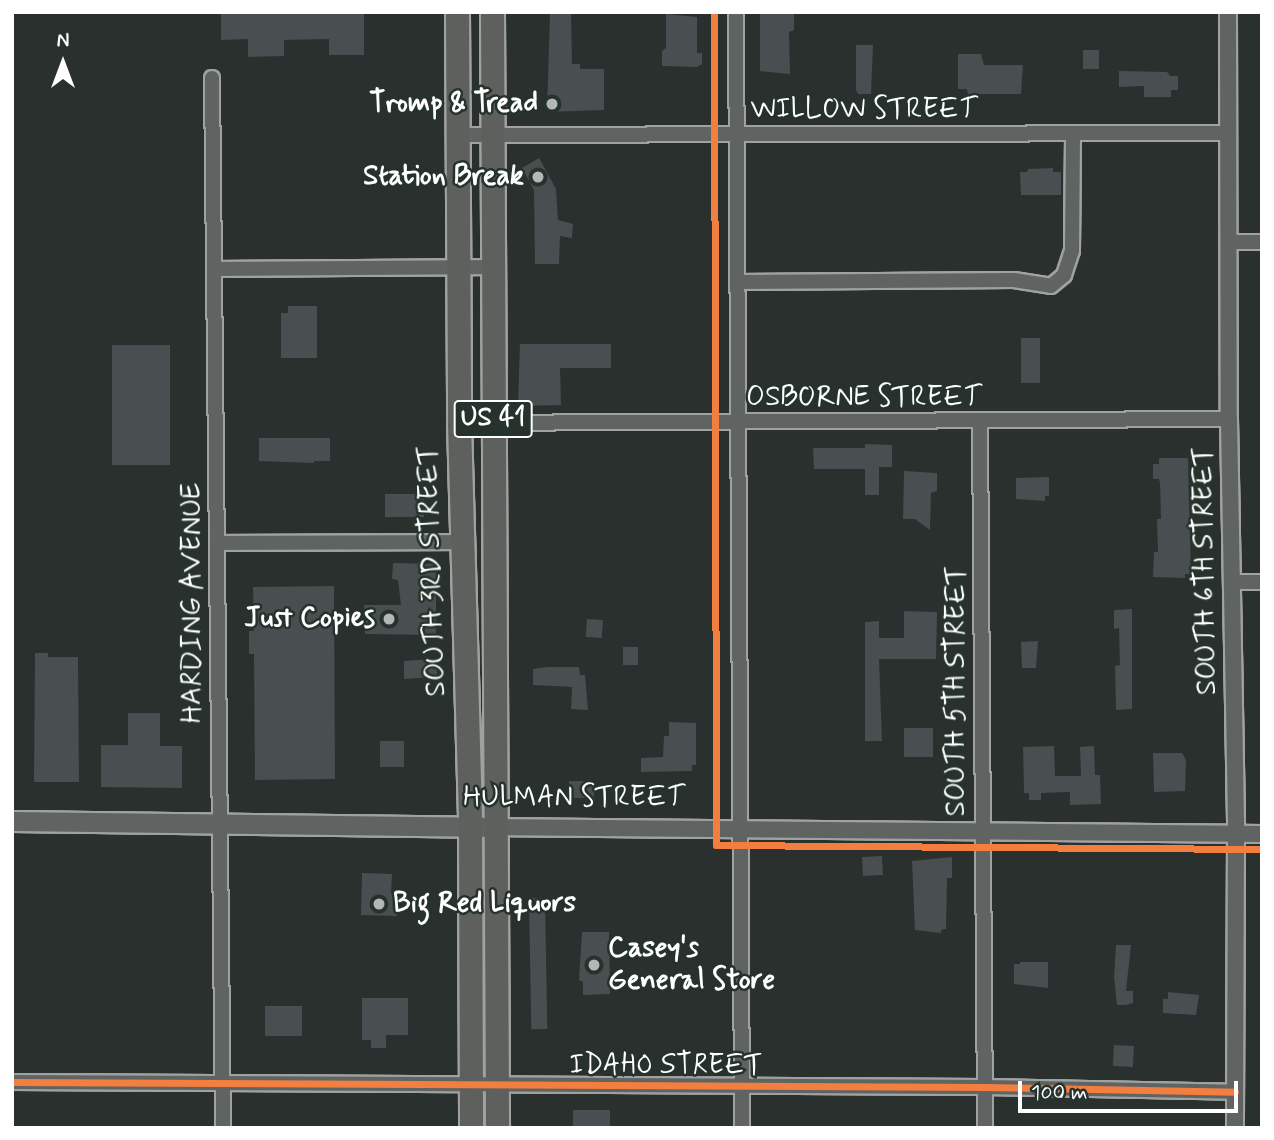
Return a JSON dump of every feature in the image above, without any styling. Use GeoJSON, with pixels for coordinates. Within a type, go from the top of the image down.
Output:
{"type":"FeatureCollection","features":[{"type":"Feature","properties":{"kind":"highway","name":"SOUTH 3RD STREET"},"geometry":{"type":"LineString","coordinates":[[457,12],[457,267],[470,826],[471,1128]]}},
{"type":"Feature","properties":{"kind":"highway","name":"SOUTH 3RD STREET"},"geometry":{"type":"LineString","coordinates":[[492,12],[497,1128]]}},
{"type":"Feature","properties":{"kind":"main road","name":"HULMAN STREET"},"geometry":{"type":"LineString","coordinates":[[12,821],[218,821],[497,827]]}},
{"type":"Feature","properties":{"kind":"street"},"geometry":{"type":"LineString","coordinates":[[736,12],[738,827],[742,1128]]}},
{"type":"Feature","properties":{"kind":"street","name":"SOUTH 6TH STREET"},"geometry":{"type":"LineString","coordinates":[[1228,12],[1229,419],[1234,582],[1236,834],[1235,1128]]}},
{"type":"Feature","properties":{"kind":"street","name":"HARDING AVENUE"},"geometry":{"type":"LineString","coordinates":[[212,78],[217,268],[218,821],[223,1128]]}},
{"type":"Feature","properties":{"kind":"street","name":"WILLOW STREET"},"geometry":{"type":"LineString","coordinates":[[458,135],[1229,133]]}},
{"type":"Feature","properties":{"kind":"street"},"geometry":{"type":"LineString","coordinates":[[737,282],[1014,280],[1051,286],[1064,275],[1072,251],[1073,134]]}},
{"type":"Feature","properties":{"kind":"street"},"geometry":{"type":"LineString","coordinates":[[1229,242],[1262,242]]}},
{"type":"Feature","properties":{"kind":"street"},"geometry":{"type":"LineString","coordinates":[[217,268],[493,267]]}},
{"type":"Feature","properties":{"kind":"street","name":"OSBORNE STREET"},"geometry":{"type":"LineString","coordinates":[[459,423],[493,425],[1229,419]]}},
{"type":"Feature","properties":{"kind":"street","name":"SOUTH 5TH STREET"},"geometry":{"type":"LineString","coordinates":[[980,421],[985,1128]]}},
{"type":"Feature","properties":{"kind":"street"},"geometry":{"type":"LineString","coordinates":[[218,543],[463,542]]}},
{"type":"Feature","properties":{"kind":"street"},"geometry":{"type":"LineString","coordinates":[[1234,582],[1262,582]]}},
{"type":"Feature","properties":{"kind":"street","name":"HULMAN STREET"},"geometry":{"type":"LineString","coordinates":[[497,827],[738,827],[1262,834]]}},
{"type":"Feature","properties":{"kind":"street","name":"IDAHO STREET"},"geometry":{"type":"LineString","coordinates":[[12,1082],[742,1088],[984,1087],[1235,1092]]}},
{"type":"Feature","properties":{"kind":"building"},"geometry":{"type":"Polygon","coordinates":[[[221,12],[364,12],[364,55],[329,55],[329,39],[284,40],[284,56],[248,57],[248,39],[221,40],[221,12]]]}},
{"type":"Feature","properties":{"kind":"building"},"geometry":{"type":"Polygon","coordinates":[[[550,12],[571,12],[572,64],[580,64],[580,69],[604,69],[604,110],[547,112],[550,12]]]}},
{"type":"Feature","properties":{"kind":"building"},"geometry":{"type":"Polygon","coordinates":[[[760,13],[794,13],[794,30],[789,32],[790,74],[760,71],[760,13]]]}},
{"type":"Feature","properties":{"kind":"building"},"geometry":{"type":"Polygon","coordinates":[[[666,14],[697,17],[697,53],[702,53],[702,64],[697,67],[662,66],[662,51],[666,48],[666,14]]]}},
{"type":"Feature","properties":{"kind":"building"},"geometry":{"type":"Polygon","coordinates":[[[856,45],[873,45],[871,94],[858,94],[856,90],[856,45]]]}},
{"type":"Feature","properties":{"kind":"building"},"geometry":{"type":"Polygon","coordinates":[[[1083,50],[1099,50],[1099,69],[1083,69],[1083,50]]]}},
{"type":"Feature","properties":{"kind":"building"},"geometry":{"type":"Polygon","coordinates":[[[958,54],[981,54],[984,65],[1023,65],[1021,94],[968,94],[967,89],[958,89],[958,54]]]}},
{"type":"Feature","properties":{"kind":"building"},"geometry":{"type":"Polygon","coordinates":[[[1119,71],[1167,72],[1170,76],[1178,76],[1178,90],[1171,90],[1171,97],[1144,97],[1144,86],[1119,87],[1119,71]]]}},
{"type":"Feature","properties":{"kind":"building"},"geometry":{"type":"Polygon","coordinates":[[[539,158],[556,189],[558,220],[573,224],[572,238],[560,236],[559,264],[535,264],[534,190],[522,168],[539,158]]]}},
{"type":"Feature","properties":{"kind":"building"},"geometry":{"type":"Polygon","coordinates":[[[1053,168],[1053,172],[1061,172],[1061,195],[1021,195],[1020,172],[1053,168]]]}},
{"type":"Feature","properties":{"kind":"building"},"geometry":{"type":"Polygon","coordinates":[[[288,306],[317,306],[317,358],[281,358],[281,313],[288,313],[288,306]]]}},
{"type":"Feature","properties":{"kind":"building"},"geometry":{"type":"Polygon","coordinates":[[[1021,338],[1040,338],[1040,383],[1021,383],[1021,338]]]}},
{"type":"Feature","properties":{"kind":"building"},"geometry":{"type":"Polygon","coordinates":[[[520,344],[611,344],[611,368],[560,368],[561,405],[518,406],[520,344]]]}},
{"type":"Feature","properties":{"kind":"building"},"geometry":{"type":"Polygon","coordinates":[[[112,345],[170,345],[170,465],[112,465],[112,345]]]}},
{"type":"Feature","properties":{"kind":"building"},"geometry":{"type":"Polygon","coordinates":[[[259,438],[330,438],[330,461],[259,461],[259,438]]]}},
{"type":"Feature","properties":{"kind":"building"},"geometry":{"type":"Polygon","coordinates":[[[865,444],[892,445],[892,467],[879,467],[879,495],[865,495],[865,469],[814,469],[813,448],[865,448],[865,444]]]}},
{"type":"Feature","properties":{"kind":"building"},"geometry":{"type":"Polygon","coordinates":[[[1159,458],[1188,458],[1191,574],[1185,574],[1185,578],[1153,577],[1154,552],[1158,552],[1157,519],[1161,519],[1160,483],[1159,479],[1153,479],[1153,464],[1159,464],[1159,458]]]}},
{"type":"Feature","properties":{"kind":"building"},"geometry":{"type":"Polygon","coordinates":[[[904,471],[937,473],[937,491],[931,493],[930,530],[915,519],[903,519],[904,471]]]}},
{"type":"Feature","properties":{"kind":"building"},"geometry":{"type":"Polygon","coordinates":[[[1049,477],[1049,496],[1045,496],[1045,501],[1016,499],[1016,478],[1049,477]]]}},
{"type":"Feature","properties":{"kind":"building"},"geometry":{"type":"Polygon","coordinates":[[[385,494],[424,494],[424,517],[385,517],[385,494]]]}},
{"type":"Feature","properties":{"kind":"building"},"geometry":{"type":"Polygon","coordinates":[[[393,563],[436,564],[436,635],[365,634],[364,605],[401,605],[398,580],[392,579],[393,563]]]}},
{"type":"Feature","properties":{"kind":"building"},"geometry":{"type":"Polygon","coordinates":[[[334,586],[335,779],[255,780],[254,654],[249,654],[249,631],[254,631],[253,587],[334,586]]]}},
{"type":"Feature","properties":{"kind":"building"},"geometry":{"type":"Polygon","coordinates":[[[1132,609],[1132,709],[1116,710],[1115,666],[1120,665],[1119,628],[1114,629],[1114,610],[1132,609]]]}},
{"type":"Feature","properties":{"kind":"building"},"geometry":{"type":"Polygon","coordinates":[[[904,611],[937,612],[936,659],[879,659],[882,741],[865,741],[865,622],[879,621],[879,638],[904,638],[904,611]]]}},
{"type":"Feature","properties":{"kind":"building"},"geometry":{"type":"Polygon","coordinates":[[[587,619],[603,620],[602,638],[586,637],[587,619]]]}},
{"type":"Feature","properties":{"kind":"building"},"geometry":{"type":"Polygon","coordinates":[[[1038,641],[1036,668],[1022,668],[1021,642],[1038,641]]]}},
{"type":"Feature","properties":{"kind":"building"},"geometry":{"type":"Polygon","coordinates":[[[623,647],[638,647],[638,665],[623,665],[623,647]]]}},
{"type":"Feature","properties":{"kind":"building"},"geometry":{"type":"Polygon","coordinates":[[[35,653],[48,653],[48,657],[78,657],[79,782],[34,782],[35,653]]]}},
{"type":"Feature","properties":{"kind":"building"},"geometry":{"type":"Polygon","coordinates":[[[404,661],[437,661],[437,677],[404,679],[404,661]]]}},
{"type":"Feature","properties":{"kind":"building"},"geometry":{"type":"Polygon","coordinates":[[[579,667],[580,675],[585,675],[588,710],[571,709],[572,687],[533,685],[533,669],[579,667]]]}},
{"type":"Feature","properties":{"kind":"building"},"geometry":{"type":"Polygon","coordinates":[[[128,713],[160,713],[160,746],[182,746],[182,788],[101,787],[101,745],[128,745],[128,713]]]}},
{"type":"Feature","properties":{"kind":"building"},"geometry":{"type":"Polygon","coordinates":[[[669,722],[696,723],[696,765],[692,765],[692,771],[641,772],[641,758],[663,757],[664,736],[669,736],[669,722]]]}},
{"type":"Feature","properties":{"kind":"building"},"geometry":{"type":"Polygon","coordinates":[[[904,728],[933,728],[933,757],[904,757],[904,728]]]}},
{"type":"Feature","properties":{"kind":"building"},"geometry":{"type":"Polygon","coordinates":[[[380,741],[404,741],[404,767],[380,767],[380,741]]]}},
{"type":"Feature","properties":{"kind":"building"},"geometry":{"type":"Polygon","coordinates":[[[1054,746],[1055,776],[1081,776],[1080,747],[1094,746],[1095,775],[1100,775],[1101,804],[1070,805],[1070,792],[1041,793],[1041,800],[1029,800],[1029,793],[1024,793],[1023,747],[1054,746]]]}},
{"type":"Feature","properties":{"kind":"building"},"geometry":{"type":"Polygon","coordinates":[[[1153,753],[1182,753],[1186,760],[1185,791],[1154,792],[1153,753]]]}},
{"type":"Feature","properties":{"kind":"building"},"geometry":{"type":"Polygon","coordinates":[[[569,781],[594,781],[594,798],[569,798],[569,781]]]}},
{"type":"Feature","properties":{"kind":"building"},"geometry":{"type":"Polygon","coordinates":[[[882,856],[883,875],[863,876],[862,857],[882,856]]]}},
{"type":"Feature","properties":{"kind":"building"},"geometry":{"type":"Polygon","coordinates":[[[952,857],[952,878],[947,878],[946,929],[941,930],[941,933],[915,930],[912,861],[952,857]]]}},
{"type":"Feature","properties":{"kind":"building","name":"Big Red Liquors"},"geometry":{"type":"Polygon","coordinates":[[[362,873],[392,874],[391,893],[398,894],[397,916],[361,915],[362,873]]]}},
{"type":"Feature","properties":{"kind":"building","name":"Casey's General Store"},"geometry":{"type":"Polygon","coordinates":[[[529,898],[545,898],[547,1029],[531,1029],[529,898]]]}},
{"type":"Feature","properties":{"kind":"building","name":"Casey's General Store"},"geometry":{"type":"Polygon","coordinates":[[[582,932],[609,932],[610,994],[583,995],[583,982],[579,980],[582,932]]]}},
{"type":"Feature","properties":{"kind":"building"},"geometry":{"type":"Polygon","coordinates":[[[1116,945],[1131,945],[1126,991],[1133,991],[1133,1003],[1126,1005],[1117,1005],[1114,977],[1116,945]]]}},
{"type":"Feature","properties":{"kind":"building"},"geometry":{"type":"Polygon","coordinates":[[[1048,962],[1048,988],[1014,984],[1014,964],[1048,962]]]}},
{"type":"Feature","properties":{"kind":"building"},"geometry":{"type":"Polygon","coordinates":[[[1168,992],[1199,995],[1196,1015],[1163,1013],[1163,999],[1168,999],[1168,992]]]}},
{"type":"Feature","properties":{"kind":"building"},"geometry":{"type":"Polygon","coordinates":[[[362,998],[408,998],[408,1035],[386,1035],[386,1048],[371,1048],[371,1040],[362,1040],[362,998]]]}},
{"type":"Feature","properties":{"kind":"building"},"geometry":{"type":"Polygon","coordinates":[[[265,1006],[302,1006],[302,1036],[265,1036],[265,1006]]]}},
{"type":"Feature","properties":{"kind":"building"},"geometry":{"type":"Polygon","coordinates":[[[1114,1045],[1134,1046],[1133,1067],[1113,1066],[1114,1045]]]}},
{"type":"Feature","properties":{"kind":"building"},"geometry":{"type":"Polygon","coordinates":[[[573,1110],[610,1110],[610,1128],[573,1128],[573,1110]]]}},
{"type":"Feature","properties":{"kind":"cycle path"},"geometry":{"type":"LineString","coordinates":[[714,12],[716,845],[1262,849]]}},
{"type":"Feature","properties":{"kind":"cycle path"},"geometry":{"type":"LineString","coordinates":[[12,1082],[984,1087],[1235,1092]]}},
{"type":"Feature","properties":{"kind":"place","name":"Tromp & Tread"},"geometry":{"type":"Point","coordinates":[552,104]}},
{"type":"Feature","properties":{"kind":"place","name":"Station Break"},"geometry":{"type":"Point","coordinates":[538,177]}},
{"type":"Feature","properties":{"kind":"place","name":"Just Copies"},"geometry":{"type":"Point","coordinates":[389,619]}},
{"type":"Feature","properties":{"kind":"place","name":"Big Red Liquors"},"geometry":{"type":"Point","coordinates":[379,904]}},
{"type":"Feature","properties":{"kind":"place","name":"Casey's General Store"},"geometry":{"type":"Point","coordinates":[594,965]}}]}
